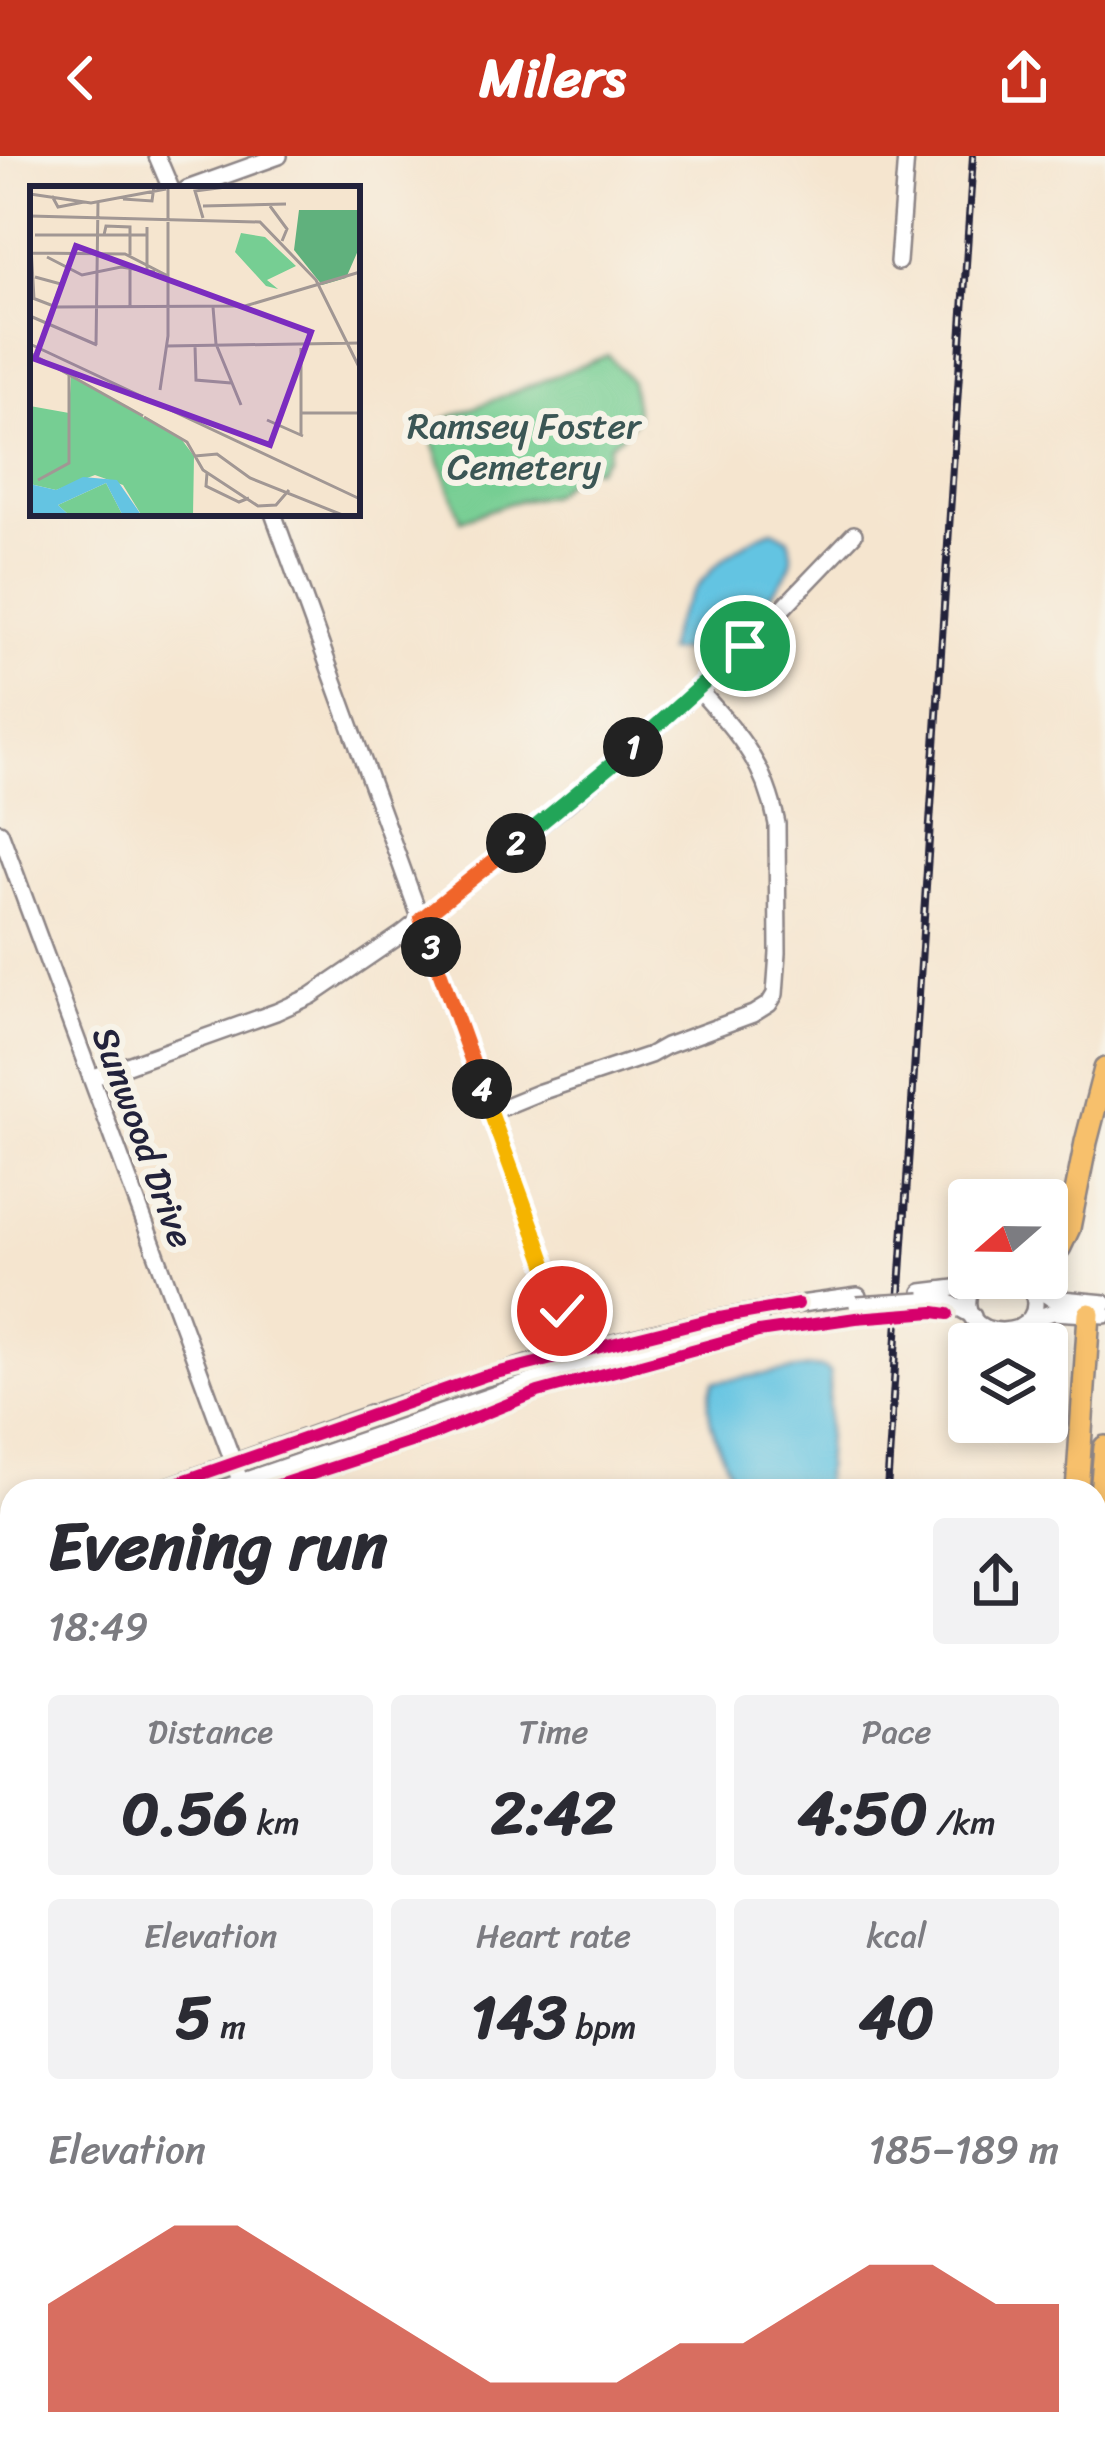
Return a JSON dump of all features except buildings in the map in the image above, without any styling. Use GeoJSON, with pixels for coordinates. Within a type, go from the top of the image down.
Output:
{"type":"FeatureCollection","features":[{"type":"Feature","properties":{"kind":"highway"},"geometry":{"type":"LineString","coordinates":[[1068,1230],[1105,1069]]}},
{"type":"Feature","properties":{"kind":"highway"},"geometry":{"type":"LineString","coordinates":[[1078,1479],[1099,1310]]}},
{"type":"Feature","properties":{"kind":"highway"},"geometry":{"type":"LineString","coordinates":[[1102,1479],[1105,1447]]}},
{"type":"Feature","properties":{"kind":"street"},"geometry":{"type":"LineString","coordinates":[[158,156],[170,186]]}},
{"type":"Feature","properties":{"kind":"street"},"geometry":{"type":"LineString","coordinates":[[195,186],[279,156]]}},
{"type":"Feature","properties":{"kind":"street"},"geometry":{"type":"LineString","coordinates":[[898,262],[906,156]]}},
{"type":"Feature","properties":{"kind":"street"},"geometry":{"type":"LineString","coordinates":[[273,516],[562,1311],[573,1354]]}},
{"type":"Feature","properties":{"kind":"street"},"geometry":{"type":"LineString","coordinates":[[91,1078],[311,996],[421,919],[569,802],[698,689],[854,534]]}},
{"type":"Feature","properties":{"kind":"street"},"geometry":{"type":"LineString","coordinates":[[490,1112],[650,1055],[769,1004],[777,987],[773,803],[746,743],[698,689]]}},
{"type":"Feature","properties":{"kind":"street","name":"Sunwood Drive"},"geometry":{"type":"LineString","coordinates":[[0,832],[239,1479]]}},
{"type":"Feature","properties":{"kind":"street"},"geometry":{"type":"LineString","coordinates":[[187,1479],[484,1376],[708,1320],[948,1290]]}},
{"type":"Feature","properties":{"kind":"street"},"geometry":{"type":"LineString","coordinates":[[922,1296],[948,1302],[995,1332],[1012,1331],[1053,1312],[1099,1310]]}},
{"type":"Feature","properties":{"kind":"street"},"geometry":{"type":"LineString","coordinates":[[968,1299],[973,1316]]}},
{"type":"Feature","properties":{"kind":"street"},"geometry":{"type":"LineString","coordinates":[[1025,1322],[1033,1299]]}},
{"type":"Feature","properties":{"kind":"street"},"geometry":{"type":"LineString","coordinates":[[1055,1299],[1099,1310]]}},
{"type":"Feature","properties":{"kind":"street"},"geometry":{"type":"LineString","coordinates":[[261,1479],[447,1409],[581,1367],[755,1321],[857,1301]]}},
{"type":"Feature","properties":{"kind":"green space","name":"Ramsey Foster Cemetery"},"geometry":{"type":"Polygon","coordinates":[[[608,355],[631,381],[637,417],[610,443],[597,469],[583,467],[551,495],[461,520],[427,426],[608,355]]]}},
{"type":"Feature","properties":{"kind":"water"},"geometry":{"type":"Polygon","coordinates":[[[773,530],[789,539],[792,558],[769,596],[715,639],[667,652],[679,614],[704,578],[738,548],[773,530]]]}},
{"type":"Feature","properties":{"kind":"water"},"geometry":{"type":"Polygon","coordinates":[[[811,1367],[830,1373],[825,1479],[732,1479],[710,1419],[714,1382],[811,1367]]]}},
{"type":"Feature","properties":{"kind":"railway"},"geometry":{"type":"LineString","coordinates":[[888,1479],[973,156]]}},
{"type":"Feature","properties":{"kind":"cycle path"},"geometry":{"type":"LineString","coordinates":[[188,1479],[484,1376],[708,1320],[798,1304]]}},
{"type":"Feature","properties":{"kind":"cycle path"},"geometry":{"type":"LineString","coordinates":[[297,1479],[432,1435],[538,1392],[758,1332],[856,1318],[948,1314]]}},
{"type":"Feature","properties":{"kind":"route"},"geometry":{"type":"LineString","coordinates":[[562,1311],[421,919],[569,802],[745,646]]}}]}
